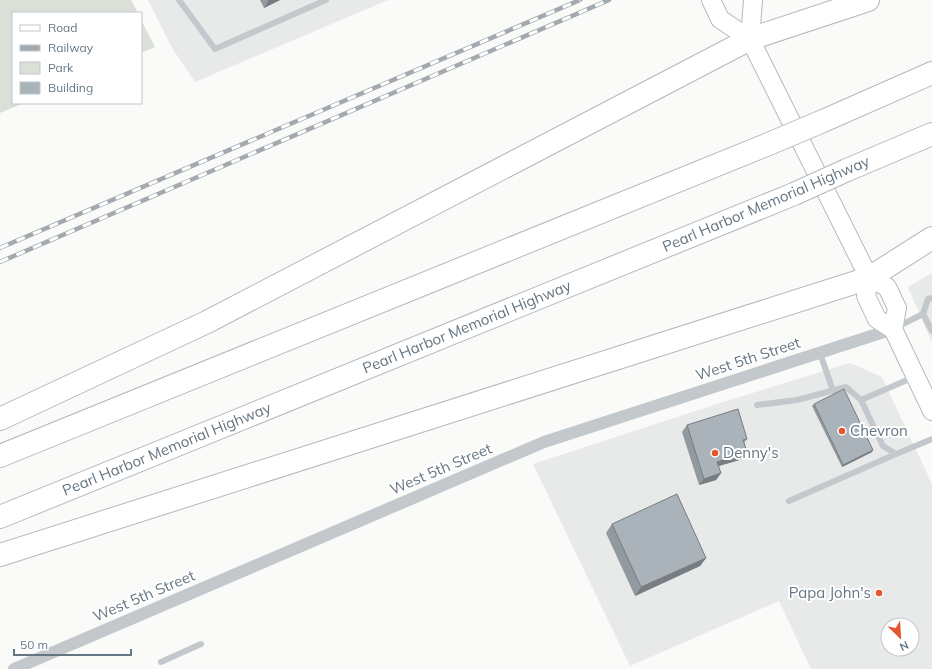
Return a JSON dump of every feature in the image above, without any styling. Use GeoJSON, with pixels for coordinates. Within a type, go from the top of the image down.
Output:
{"type":"FeatureCollection","features":[{"type":"Feature","properties":{"kind":"highway"},"geometry":{"type":"LineString","coordinates":[[0,419],[207,322],[750,39],[868,0]]}},
{"type":"Feature","properties":{"kind":"highway"},"geometry":{"type":"LineString","coordinates":[[0,456],[771,143],[932,73]]}},
{"type":"Feature","properties":{"kind":"highway","name":"Pearl Harbor Memorial Highway"},"geometry":{"type":"LineString","coordinates":[[0,517],[794,194],[932,134]]}},
{"type":"Feature","properties":{"kind":"highway"},"geometry":{"type":"LineString","coordinates":[[0,555],[869,278],[932,238]]}},
{"type":"Feature","properties":{"kind":"main road"},"geometry":{"type":"LineString","coordinates":[[711,0],[720,19],[750,39],[869,278],[866,296],[877,319],[893,329],[932,411]]}},
{"type":"Feature","properties":{"kind":"main road"},"geometry":{"type":"LineString","coordinates":[[750,39],[753,0]]}},
{"type":"Feature","properties":{"kind":"street","name":"West 5th Street"},"geometry":{"type":"LineString","coordinates":[[14,669],[544,442],[893,329]]}},
{"type":"Feature","properties":{"kind":"lane"},"geometry":{"type":"LineString","coordinates":[[179,0],[215,49],[326,0]]}},
{"type":"Feature","properties":{"kind":"lane"},"geometry":{"type":"LineString","coordinates":[[893,329],[923,314],[928,299],[932,298]]}},
{"type":"Feature","properties":{"kind":"lane"},"geometry":{"type":"LineString","coordinates":[[923,314],[932,331]]}},
{"type":"Feature","properties":{"kind":"lane"},"geometry":{"type":"LineString","coordinates":[[820,353],[833,391]]}},
{"type":"Feature","properties":{"kind":"lane"},"geometry":{"type":"LineString","coordinates":[[861,400],[915,376]]}},
{"type":"Feature","properties":{"kind":"lane"},"geometry":{"type":"LineString","coordinates":[[757,405],[797,400],[846,387],[861,400],[883,446],[896,454]]}},
{"type":"Feature","properties":{"kind":"lane"},"geometry":{"type":"LineString","coordinates":[[789,501],[932,439]]}},
{"type":"Feature","properties":{"kind":"lane"},"geometry":{"type":"LineString","coordinates":[[161,662],[201,644]]}},
{"type":"Feature","properties":{"kind":"shaded area"},"geometry":{"type":"Polygon","coordinates":[[[148,0],[388,0],[195,82],[172,48],[148,0]]]}},
{"type":"Feature","properties":{"kind":"shaded area"},"geometry":{"type":"Polygon","coordinates":[[[932,273],[932,343],[908,287],[932,273]]]}},
{"type":"Feature","properties":{"kind":"shaded area"},"geometry":{"type":"Polygon","coordinates":[[[850,363],[882,377],[932,484],[932,669],[811,669],[779,601],[630,666],[533,464],[720,403],[850,363]]]}},
{"type":"Feature","properties":{"kind":"green space"},"geometry":{"type":"Polygon","coordinates":[[[0,0],[131,0],[137,12],[12,12],[12,104],[22,104],[0,113],[0,0]]]}},
{"type":"Feature","properties":{"kind":"green space"},"geometry":{"type":"Polygon","coordinates":[[[142,22],[155,47],[142,53],[142,22]]]}},
{"type":"Feature","properties":{"kind":"building"},"geometry":{"type":"Polygon","coordinates":[[[844,389],[873,450],[843,465],[814,404],[844,389]]]}},
{"type":"Feature","properties":{"kind":"building","name":"Denny's"},"geometry":{"type":"Polygon","coordinates":[[[738,409],[747,439],[743,440],[747,452],[717,462],[721,473],[704,479],[687,425],[738,409]]]}},
{"type":"Feature","properties":{"kind":"building"},"geometry":{"type":"Polygon","coordinates":[[[677,494],[706,558],[641,587],[612,524],[677,494]]]}},
{"type":"Feature","properties":{"kind":"railway"},"geometry":{"type":"LineString","coordinates":[[0,248],[580,0]]}},
{"type":"Feature","properties":{"kind":"railway"},"geometry":{"type":"LineString","coordinates":[[0,262],[609,0]]}},
{"type":"Feature","properties":{"kind":"place","name":"Chevron"},"geometry":{"type":"Point","coordinates":[842,431]}},
{"type":"Feature","properties":{"kind":"place","name":"Denny's"},"geometry":{"type":"Point","coordinates":[715,453]}},
{"type":"Feature","properties":{"kind":"place","name":"Papa John's"},"geometry":{"type":"Point","coordinates":[879,593]}}]}
